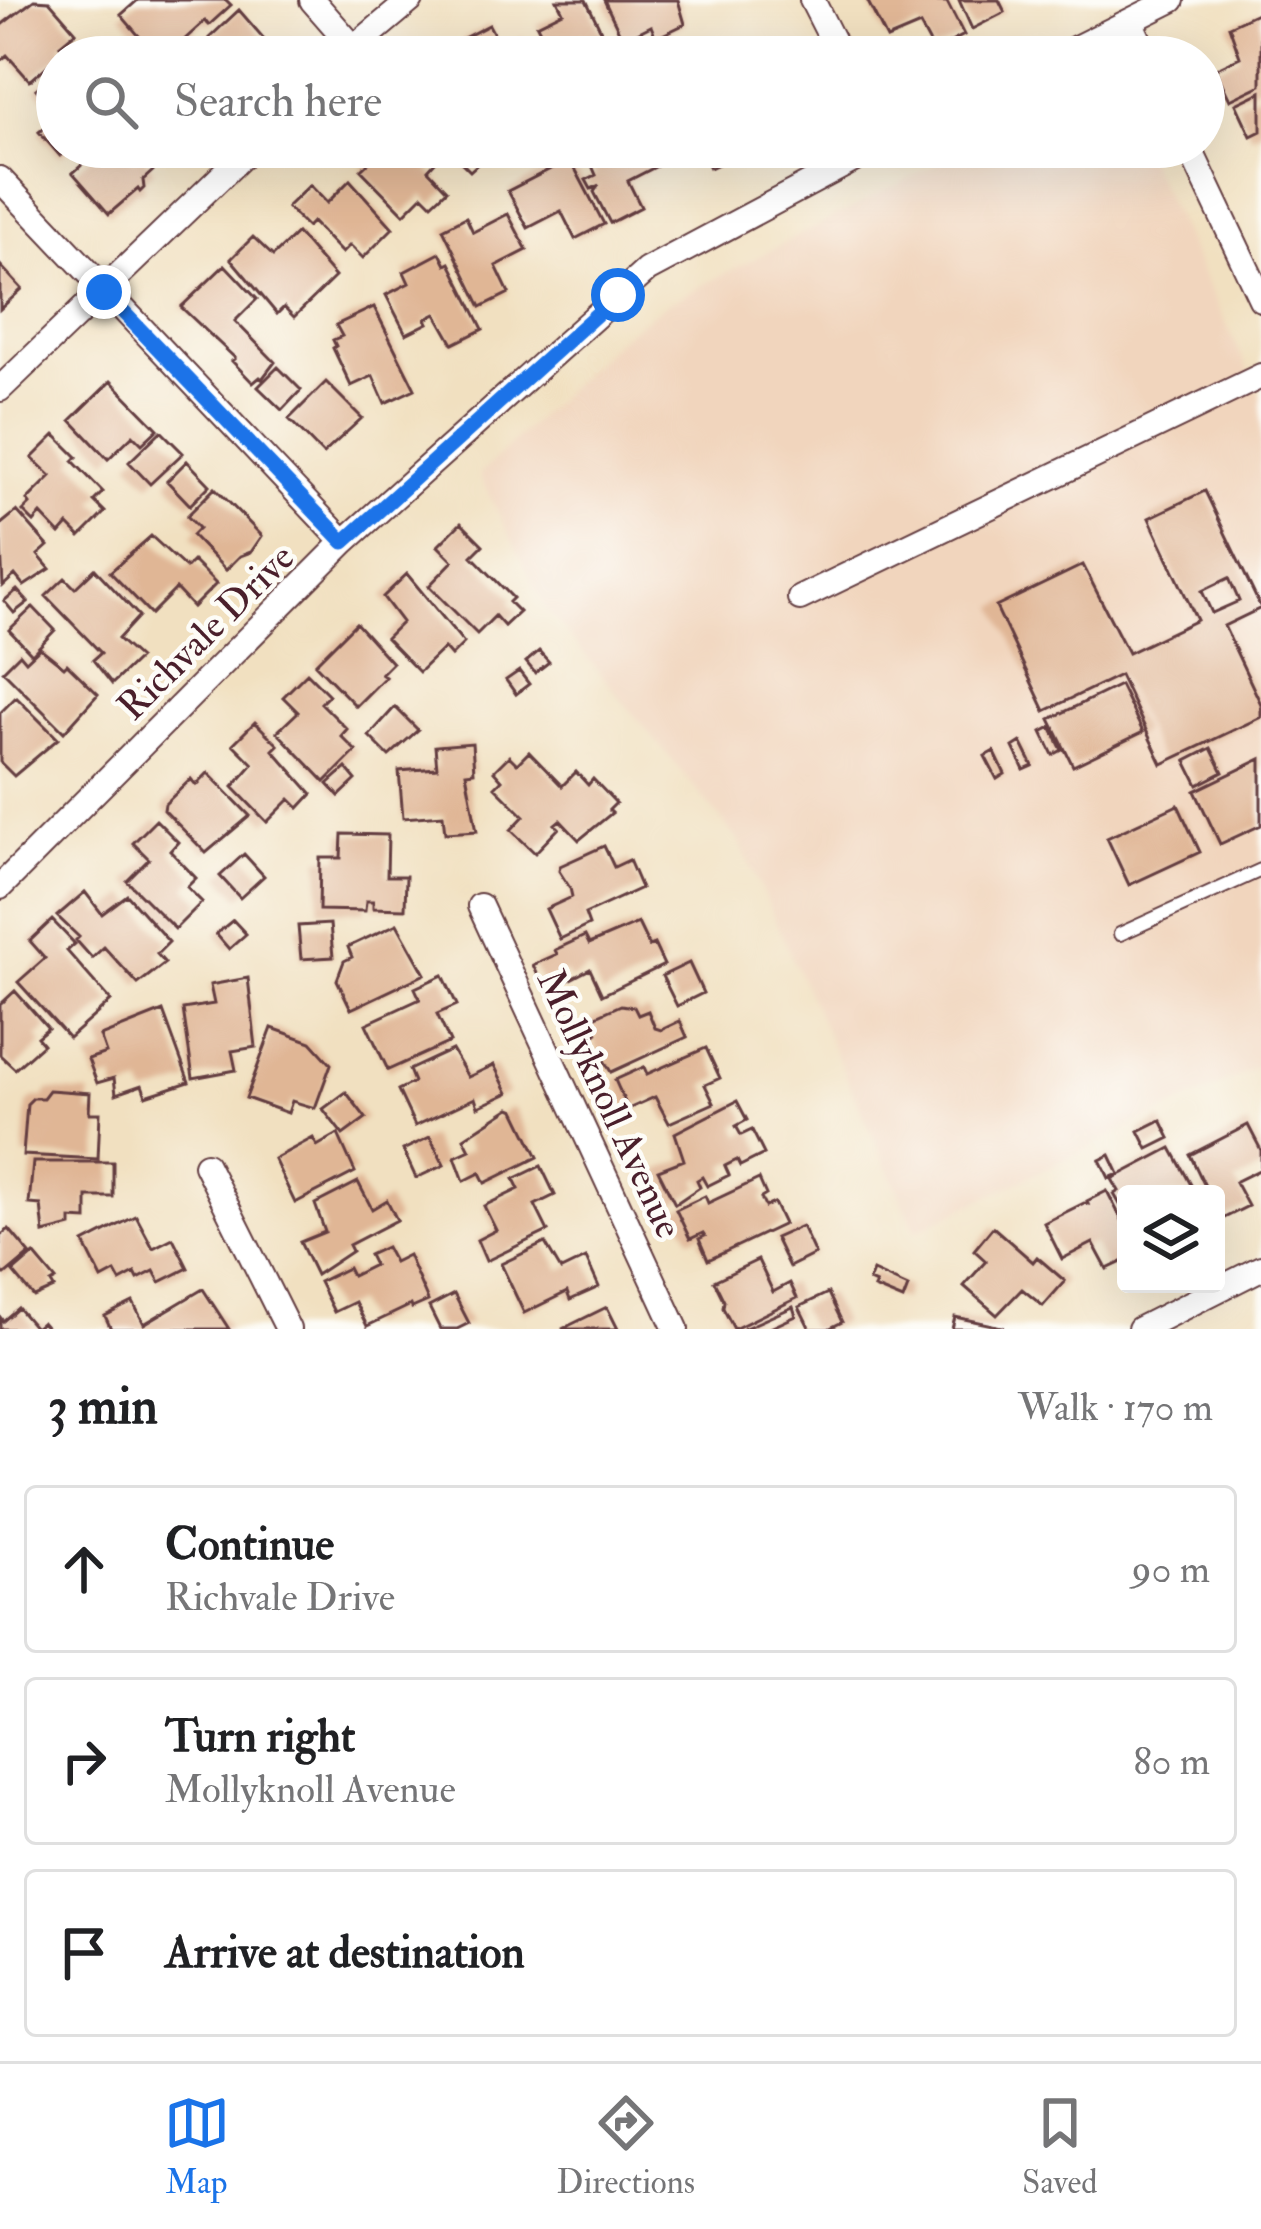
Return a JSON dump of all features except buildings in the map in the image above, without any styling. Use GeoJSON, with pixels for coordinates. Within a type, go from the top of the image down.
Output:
{"type":"FeatureCollection","features":[{"type":"Feature","properties":{"kind":"street"},"geometry":{"type":"LineString","coordinates":[[312,0],[337,36]]}},
{"type":"Feature","properties":{"kind":"street"},"geometry":{"type":"LineString","coordinates":[[367,36],[411,0]]}},
{"type":"Feature","properties":{"kind":"street"},"geometry":{"type":"LineString","coordinates":[[812,0],[830,36]]}},
{"type":"Feature","properties":{"kind":"street"},"geometry":{"type":"LineString","coordinates":[[1100,36],[1172,0]]}},
{"type":"Feature","properties":{"kind":"street"},"geometry":{"type":"LineString","coordinates":[[1130,21],[1137,36]]}},
{"type":"Feature","properties":{"kind":"street"},"geometry":{"type":"LineString","coordinates":[[0,389],[231,168]]}},
{"type":"Feature","properties":{"kind":"street","name":"Richvale Drive"},"geometry":{"type":"LineString","coordinates":[[0,887],[344,542],[647,269],[838,168]]}},
{"type":"Feature","properties":{"kind":"street"},"geometry":{"type":"LineString","coordinates":[[1199,168],[1261,299]]}},
{"type":"Feature","properties":{"kind":"street"},"geometry":{"type":"LineString","coordinates":[[0,179],[344,542]]}},
{"type":"Feature","properties":{"kind":"street"},"geometry":{"type":"LineString","coordinates":[[800,598],[1261,376]]}},
{"type":"Feature","properties":{"kind":"street","name":"Mollyknoll Avenue"},"geometry":{"type":"LineString","coordinates":[[480,906],[676,1329]]}},
{"type":"Feature","properties":{"kind":"street"},"geometry":{"type":"LineString","coordinates":[[206,1165],[288,1329]]}},
{"type":"Feature","properties":{"kind":"street"},"geometry":{"type":"LineString","coordinates":[[1140,1329],[1261,1268]]}},
{"type":"Feature","properties":{"kind":"lane"},"geometry":{"type":"LineString","coordinates":[[1120,934],[1261,870]]}},
{"type":"Feature","properties":{"kind":"shaded area"},"geometry":{"type":"Polygon","coordinates":[[[929,168],[1152,168],[1261,397],[1261,1065],[916,1231],[739,841],[546,608],[479,475],[617,340],[665,305],[929,168]]]}},
{"type":"Feature","properties":{"kind":"route"},"geometry":{"type":"LineString","coordinates":[[104,292],[344,542],[618,295]]}}]}
